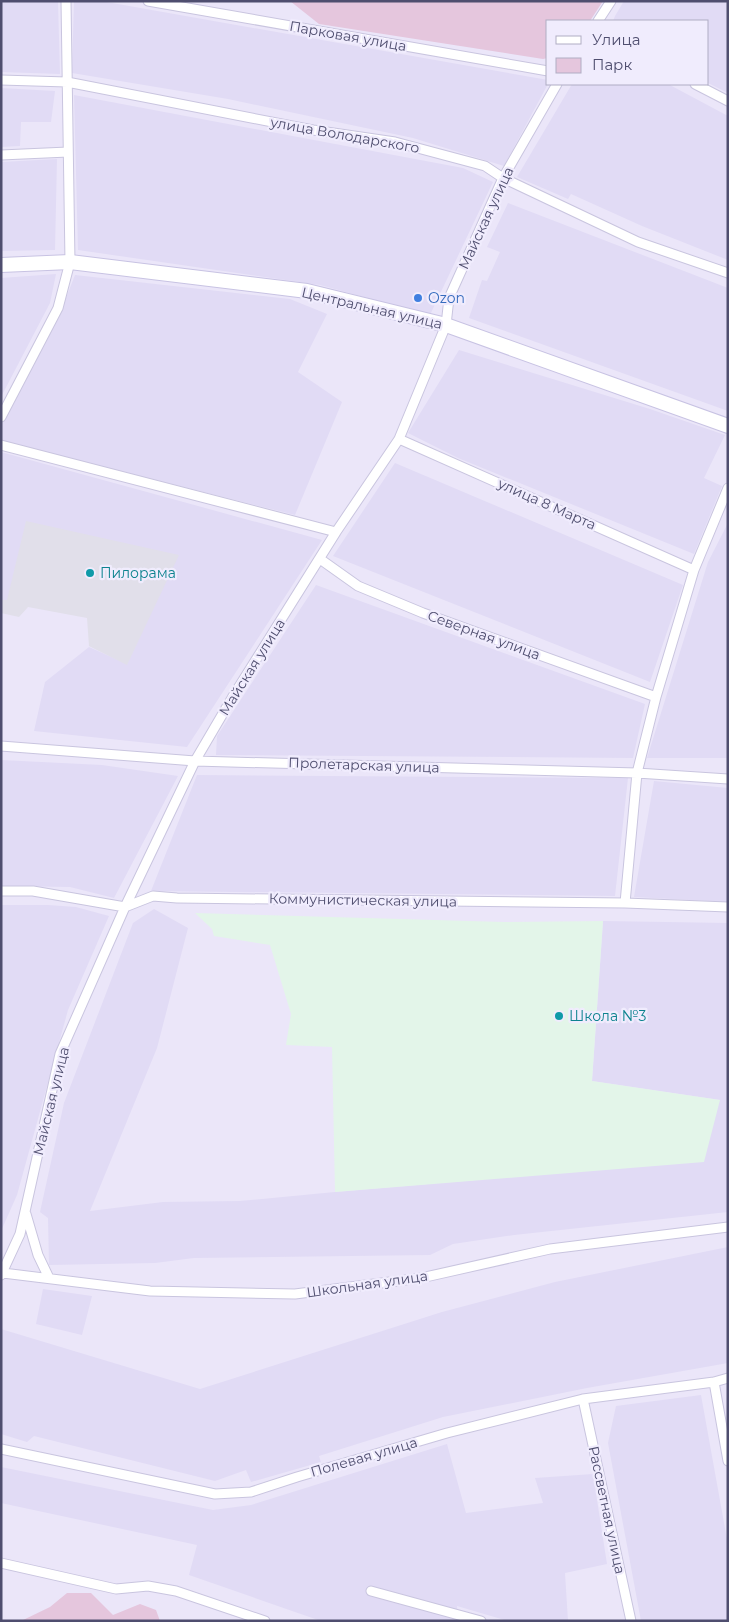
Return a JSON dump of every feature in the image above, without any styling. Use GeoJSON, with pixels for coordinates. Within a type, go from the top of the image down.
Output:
{"type":"FeatureCollection","features":[{"type":"Feature","properties":{"kind":"main road","name":"Центральная улица"},"geometry":{"type":"LineString","coordinates":[[1,265],[70,262],[307,291],[446,325],[728,426]]}},
{"type":"Feature","properties":{"kind":"street"},"geometry":{"type":"LineString","coordinates":[[1,417],[58,308],[70,262],[66,1]]}},
{"type":"Feature","properties":{"kind":"street","name":"Парковая улица"},"geometry":{"type":"LineString","coordinates":[[148,1],[546,72]]}},
{"type":"Feature","properties":{"kind":"street"},"geometry":{"type":"LineString","coordinates":[[599,20],[611,1]]}},
{"type":"Feature","properties":{"kind":"street","name":"улица Володарского"},"geometry":{"type":"LineString","coordinates":[[1,80],[67,82],[313,130],[395,142],[485,166],[503,178],[638,242],[728,273]]}},
{"type":"Feature","properties":{"kind":"street","name":"Майская улица"},"geometry":{"type":"LineString","coordinates":[[2,1274],[20,1234],[60,1054],[125,907],[195,761],[232,698],[336,532],[400,439],[446,325],[449,298],[503,178],[556,85]]}},
{"type":"Feature","properties":{"kind":"street"},"geometry":{"type":"LineString","coordinates":[[697,85],[728,101]]}},
{"type":"Feature","properties":{"kind":"street"},"geometry":{"type":"LineString","coordinates":[[1,155],[68,152]]}},
{"type":"Feature","properties":{"kind":"street","name":"улица 8 Марта"},"geometry":{"type":"LineString","coordinates":[[400,439],[694,570]]}},
{"type":"Feature","properties":{"kind":"street"},"geometry":{"type":"LineString","coordinates":[[1,445],[336,532]]}},
{"type":"Feature","properties":{"kind":"street"},"geometry":{"type":"LineString","coordinates":[[626,903],[637,773],[656,698],[694,570],[728,488]]}},
{"type":"Feature","properties":{"kind":"street","name":"Северная улица"},"geometry":{"type":"LineString","coordinates":[[320,559],[358,586],[423,613],[656,698]]}},
{"type":"Feature","properties":{"kind":"street","name":"Пролетарская улица"},"geometry":{"type":"LineString","coordinates":[[1,746],[195,761],[637,773],[728,779]]}},
{"type":"Feature","properties":{"kind":"street"},"geometry":{"type":"LineString","coordinates":[[1,891],[33,891],[125,907]]}},
{"type":"Feature","properties":{"kind":"street","name":"Коммунистическая улица"},"geometry":{"type":"LineString","coordinates":[[125,907],[154,896],[177,898],[626,903],[728,907]]}},
{"type":"Feature","properties":{"kind":"street"},"geometry":{"type":"LineString","coordinates":[[25,1211],[38,1255],[50,1278]]}},
{"type":"Feature","properties":{"kind":"street","name":"Школьная улица"},"geometry":{"type":"LineString","coordinates":[[2,1274],[50,1278],[150,1291],[295,1294],[420,1278],[550,1249],[728,1227]]}},
{"type":"Feature","properties":{"kind":"street","name":"Полевая улица"},"geometry":{"type":"LineString","coordinates":[[1,1449],[215,1494],[251,1492],[447,1433],[583,1399],[714,1382],[728,1378]]}},
{"type":"Feature","properties":{"kind":"street"},"geometry":{"type":"LineString","coordinates":[[714,1382],[728,1461]]}},
{"type":"Feature","properties":{"kind":"street","name":"Рассветная улица"},"geometry":{"type":"LineString","coordinates":[[583,1399],[631,1621]]}},
{"type":"Feature","properties":{"kind":"street"},"geometry":{"type":"LineString","coordinates":[[1,1563],[116,1589],[148,1586],[176,1591],[265,1621]]}},
{"type":"Feature","properties":{"kind":"street"},"geometry":{"type":"LineString","coordinates":[[372,1591],[481,1621]]}},
{"type":"Feature","properties":{"kind":"shaded area"},"geometry":{"type":"Polygon","coordinates":[[[1,1],[58,1],[60,74],[1,72],[1,1]]]}},
{"type":"Feature","properties":{"kind":"shaded area"},"geometry":{"type":"Polygon","coordinates":[[[74,1],[101,1],[546,80],[547,85],[504,166],[413,138],[228,99],[72,73],[74,1]]]}},
{"type":"Feature","properties":{"kind":"shaded area"},"geometry":{"type":"Polygon","coordinates":[[[624,1],[728,1],[728,93],[709,84],[709,20],[613,20],[624,1]]]}},
{"type":"Feature","properties":{"kind":"shaded area"},"geometry":{"type":"Polygon","coordinates":[[[571,85],[670,85],[728,116],[728,260],[642,226],[571,194],[568,199],[517,177],[571,85]]]}},
{"type":"Feature","properties":{"kind":"shaded area"},"geometry":{"type":"Polygon","coordinates":[[[1,88],[55,91],[51,122],[21,122],[20,146],[1,147],[1,88]]]}},
{"type":"Feature","properties":{"kind":"shaded area"},"geometry":{"type":"Polygon","coordinates":[[[74,95],[463,168],[493,182],[430,315],[320,285],[78,250],[74,95]]]}},
{"type":"Feature","properties":{"kind":"shaded area"},"geometry":{"type":"Polygon","coordinates":[[[57,159],[55,250],[1,251],[1,162],[57,159]]]}},
{"type":"Feature","properties":{"kind":"shaded area"},"geometry":{"type":"Polygon","coordinates":[[[508,203],[728,288],[728,411],[469,318],[482,280],[487,281],[500,252],[487,247],[508,203]]]}},
{"type":"Feature","properties":{"kind":"shaded area"},"geometry":{"type":"Polygon","coordinates":[[[56,274],[50,303],[1,397],[1,278],[56,274]]]}},
{"type":"Feature","properties":{"kind":"shaded area"},"geometry":{"type":"Polygon","coordinates":[[[75,275],[290,299],[327,314],[298,372],[342,402],[295,515],[1,441],[1,425],[62,308],[75,275]]]}},
{"type":"Feature","properties":{"kind":"shaded area"},"geometry":{"type":"Polygon","coordinates":[[[459,350],[650,409],[725,435],[704,478],[722,486],[694,554],[458,458],[408,433],[459,350]]]}},
{"type":"Feature","properties":{"kind":"shaded area"},"geometry":{"type":"Polygon","coordinates":[[[1,452],[322,540],[187,747],[34,731],[45,682],[89,647],[127,664],[178,555],[7,601],[1,600],[1,452]]]}},
{"type":"Feature","properties":{"kind":"shaded area"},"geometry":{"type":"Polygon","coordinates":[[[395,463],[683,585],[650,682],[333,556],[395,463]]]}},
{"type":"Feature","properties":{"kind":"shaded area"},"geometry":{"type":"Polygon","coordinates":[[[26,521],[179,555],[127,665],[89,646],[87,618],[28,607],[19,617],[1,613],[1,600],[7,600],[26,521]]]}},
{"type":"Feature","properties":{"kind":"shaded area"},"geometry":{"type":"Polygon","coordinates":[[[728,523],[728,758],[647,758],[708,562],[728,523]]]}},
{"type":"Feature","properties":{"kind":"shaded area"},"geometry":{"type":"Polygon","coordinates":[[[316,585],[645,704],[633,758],[216,755],[217,736],[316,585]]]}},
{"type":"Feature","properties":{"kind":"shaded area"},"geometry":{"type":"Polygon","coordinates":[[[1,760],[102,765],[178,776],[114,898],[70,887],[1,886],[1,760]]]}},
{"type":"Feature","properties":{"kind":"shaded area"},"geometry":{"type":"Polygon","coordinates":[[[197,775],[628,778],[615,896],[151,891],[197,775]]]}},
{"type":"Feature","properties":{"kind":"shaded area"},"geometry":{"type":"Polygon","coordinates":[[[654,781],[728,788],[728,902],[634,897],[654,781]]]}},
{"type":"Feature","properties":{"kind":"shaded area"},"geometry":{"type":"Polygon","coordinates":[[[1,905],[76,907],[109,916],[68,1010],[17,1195],[1,1231],[1,905]]]}},
{"type":"Feature","properties":{"kind":"shaded area"},"geometry":{"type":"Polygon","coordinates":[[[154,909],[188,928],[157,1048],[90,1211],[163,1202],[240,1201],[546,1174],[720,1100],[592,1081],[603,921],[728,923],[728,1212],[514,1235],[453,1244],[430,1255],[194,1258],[155,1263],[49,1265],[48,1218],[40,1212],[64,1103],[133,923],[154,909]]]}},
{"type":"Feature","properties":{"kind":"shaded area"},"geometry":{"type":"Polygon","coordinates":[[[195,913],[504,922],[603,921],[592,1081],[720,1100],[704,1162],[335,1192],[332,1047],[286,1045],[291,1014],[270,945],[214,936],[212,929],[195,913]]]}},
{"type":"Feature","properties":{"kind":"shaded area"},"geometry":{"type":"Polygon","coordinates":[[[728,1247],[728,1363],[587,1388],[443,1417],[319,1456],[321,1462],[251,1482],[246,1470],[215,1481],[34,1436],[27,1442],[1,1434],[1,1329],[200,1389],[442,1312],[555,1282],[728,1247]]]}},
{"type":"Feature","properties":{"kind":"shaded area"},"geometry":{"type":"Polygon","coordinates":[[[43,1289],[92,1296],[82,1335],[36,1324],[43,1289]]]}},
{"type":"Feature","properties":{"kind":"shaded area"},"geometry":{"type":"Polygon","coordinates":[[[701,1395],[728,1545],[728,1621],[641,1621],[608,1443],[616,1406],[701,1395]]]}},
{"type":"Feature","properties":{"kind":"shaded area"},"geometry":{"type":"Polygon","coordinates":[[[447,1444],[466,1513],[543,1503],[535,1478],[593,1474],[607,1564],[565,1573],[568,1621],[508,1621],[457,1606],[458,1621],[321,1621],[189,1575],[197,1545],[1,1503],[1,1467],[213,1510],[251,1505],[447,1444]]]}},
{"type":"Feature","properties":{"kind":"green space"},"geometry":{"type":"Polygon","coordinates":[[[290,1],[603,1],[591,20],[546,20],[546,58],[543,59],[319,24],[290,1]]]}},
{"type":"Feature","properties":{"kind":"green space"},"geometry":{"type":"Polygon","coordinates":[[[67,1593],[91,1593],[113,1615],[140,1604],[156,1610],[160,1621],[21,1621],[50,1607],[67,1593]]]}},
{"type":"Feature","properties":{"kind":"place","name":"Ozon"},"geometry":{"type":"Point","coordinates":[418,298]}},
{"type":"Feature","properties":{"kind":"place","name":"Пилорама"},"geometry":{"type":"Point","coordinates":[90,573]}},
{"type":"Feature","properties":{"kind":"place","name":"Школа №3"},"geometry":{"type":"Point","coordinates":[559,1016]}}]}
